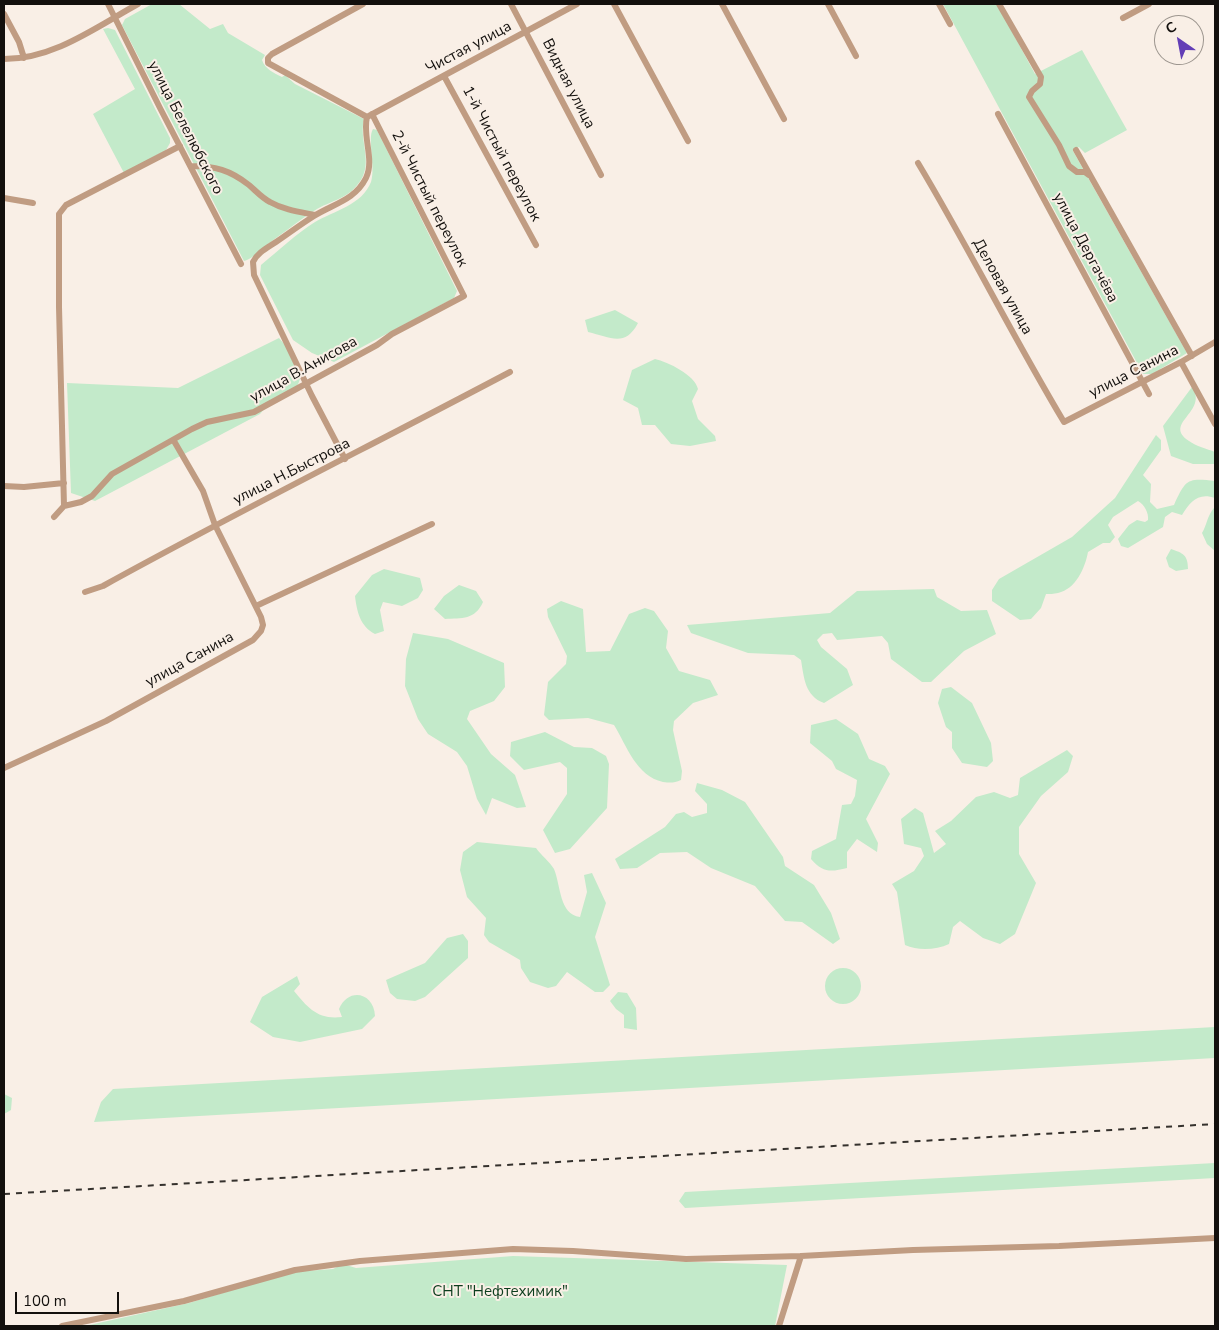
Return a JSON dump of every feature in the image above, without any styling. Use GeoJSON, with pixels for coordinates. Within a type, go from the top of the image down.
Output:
{"type":"FeatureCollection","features":[{"type":"Feature","properties":{"kind":"street","name":"улица Белелюбского"},"geometry":{"type":"LineString","coordinates":[[108,4],[241,264]]}},
{"type":"Feature","properties":{"kind":"street"},"geometry":{"type":"LineString","coordinates":[[4,59],[24,58],[40,54],[67,43],[138,4]]}},
{"type":"Feature","properties":{"kind":"street"},"geometry":{"type":"LineString","coordinates":[[345,459],[254,275],[253,262],[261,252],[315,215],[346,200],[358,190],[366,177],[369,163],[364,127],[369,115],[268,63],[268,58],[272,54],[364,4]]}},
{"type":"Feature","properties":{"kind":"street","name":"Видная улица"},"geometry":{"type":"LineString","coordinates":[[511,4],[601,176]]}},
{"type":"Feature","properties":{"kind":"street","name":"Чистая улица"},"geometry":{"type":"LineString","coordinates":[[369,115],[578,4]]}},
{"type":"Feature","properties":{"kind":"street"},"geometry":{"type":"LineString","coordinates":[[614,4],[688,141]]}},
{"type":"Feature","properties":{"kind":"street"},"geometry":{"type":"LineString","coordinates":[[722,4],[784,119]]}},
{"type":"Feature","properties":{"kind":"street"},"geometry":{"type":"LineString","coordinates":[[828,4],[856,56]]}},
{"type":"Feature","properties":{"kind":"street"},"geometry":{"type":"LineString","coordinates":[[940,4],[950,24]]}},
{"type":"Feature","properties":{"kind":"street","name":"улица Дергачёва"},"geometry":{"type":"LineString","coordinates":[[1000,4],[1041,78],[1040,84],[1032,91],[1029,97],[1069,166],[1077,172],[1085,172],[1089,175]]}},
{"type":"Feature","properties":{"kind":"street"},"geometry":{"type":"LineString","coordinates":[[1123,18],[1149,4]]}},
{"type":"Feature","properties":{"kind":"street"},"geometry":{"type":"LineString","coordinates":[[4,14],[19,42],[24,58]]}},
{"type":"Feature","properties":{"kind":"street","name":"1-й Чистый переулок"},"geometry":{"type":"LineString","coordinates":[[444,76],[536,245]]}},
{"type":"Feature","properties":{"kind":"street","name":"улица Дергачёва"},"geometry":{"type":"LineString","coordinates":[[998,114],[1150,394]]}},
{"type":"Feature","properties":{"kind":"street","name":"2-й Чистый переулок"},"geometry":{"type":"LineString","coordinates":[[369,115],[464,296]]}},
{"type":"Feature","properties":{"kind":"street"},"geometry":{"type":"LineString","coordinates":[[64,506],[58,220],[61,209],[180,146]]}},
{"type":"Feature","properties":{"kind":"street"},"geometry":{"type":"LineString","coordinates":[[1076,150],[1192,356]]}},
{"type":"Feature","properties":{"kind":"street","name":"Деловая улица"},"geometry":{"type":"LineString","coordinates":[[918,163],[1064,422]]}},
{"type":"Feature","properties":{"kind":"street"},"geometry":{"type":"LineString","coordinates":[[191,166],[207,166],[223,170],[237,176],[268,202],[315,215]]}},
{"type":"Feature","properties":{"kind":"street"},"geometry":{"type":"LineString","coordinates":[[4,198],[33,203]]}},
{"type":"Feature","properties":{"kind":"street","name":"улица В.Анисова"},"geometry":{"type":"LineString","coordinates":[[54,517],[64,506],[81,502],[92,496],[112,474],[208,422],[254,412],[464,296]]}},
{"type":"Feature","properties":{"kind":"street","name":"улица Санина"},"geometry":{"type":"LineString","coordinates":[[1064,422],[1181,362],[1215,342]]}},
{"type":"Feature","properties":{"kind":"street"},"geometry":{"type":"LineString","coordinates":[[1181,362],[1215,424]]}},
{"type":"Feature","properties":{"kind":"street","name":"улица Н.Быстрова"},"geometry":{"type":"LineString","coordinates":[[85,592],[103,586],[215,525],[510,372]]}},
{"type":"Feature","properties":{"kind":"street","name":"улица Санина"},"geometry":{"type":"LineString","coordinates":[[4,768],[106,721],[258,636],[263,625],[256,606],[215,525],[203,491],[174,441]]}},
{"type":"Feature","properties":{"kind":"street"},"geometry":{"type":"LineString","coordinates":[[4,486],[24,487],[64,483]]}},
{"type":"Feature","properties":{"kind":"street"},"geometry":{"type":"LineString","coordinates":[[256,606],[432,524]]}},
{"type":"Feature","properties":{"kind":"street"},"geometry":{"type":"LineString","coordinates":[[62,1326],[184,1301],[295,1270],[360,1261],[513,1250],[573,1250],[686,1259],[1059,1246],[1215,1238]]}},
{"type":"Feature","properties":{"kind":"street"},"geometry":{"type":"LineString","coordinates":[[779,1326],[801,1256]]}},
{"type":"Feature","properties":{"kind":"green space"},"geometry":{"type":"Polygon","coordinates":[[[152,4],[179,4],[210,29],[223,24],[228,33],[265,55],[262,60],[270,70],[282,77],[285,75],[295,84],[364,119],[365,169],[363,176],[354,189],[343,197],[311,212],[248,260],[244,261],[122,25],[125,19],[152,4]]]}},
{"type":"Feature","properties":{"kind":"green space"},"geometry":{"type":"Polygon","coordinates":[[[943,4],[997,4],[1035,74],[1082,50],[1127,130],[1085,153],[1079,147],[1073,151],[1187,353],[1152,374],[1143,374],[943,4]]]}},
{"type":"Feature","properties":{"kind":"green space"},"geometry":{"type":"Polygon","coordinates":[[[103,29],[115,30],[170,138],[170,143],[166,150],[124,173],[93,114],[135,89],[103,29]]]}},
{"type":"Feature","properties":{"kind":"green space"},"geometry":{"type":"Polygon","coordinates":[[[373,129],[377,130],[457,291],[454,298],[334,362],[312,353],[293,340],[260,275],[261,265],[308,226],[354,202],[367,190],[371,182],[373,169],[371,133],[373,129]]]}},
{"type":"Feature","properties":{"kind":"green space"},"geometry":{"type":"Polygon","coordinates":[[[615,310],[638,323],[628,336],[616,339],[588,332],[585,320],[615,310]]]}},
{"type":"Feature","properties":{"kind":"green space"},"geometry":{"type":"Polygon","coordinates":[[[279,338],[286,346],[300,379],[297,387],[272,400],[260,414],[95,501],[71,493],[67,383],[178,388],[279,338]]]}},
{"type":"Feature","properties":{"kind":"green space"},"geometry":{"type":"Polygon","coordinates":[[[655,359],[687,374],[696,384],[698,389],[692,401],[698,419],[715,436],[716,441],[690,446],[671,444],[655,425],[642,425],[638,408],[623,400],[632,370],[655,359]]]}},
{"type":"Feature","properties":{"kind":"green space"},"geometry":{"type":"Polygon","coordinates":[[[1192,387],[1196,396],[1195,403],[1180,428],[1182,435],[1192,443],[1215,452],[1215,464],[1193,464],[1171,456],[1163,426],[1192,387]]]}},
{"type":"Feature","properties":{"kind":"green space"},"geometry":{"type":"Polygon","coordinates":[[[1156,435],[1161,440],[1161,450],[1143,475],[1151,484],[1150,502],[1157,509],[1174,505],[1185,485],[1193,480],[1215,481],[1215,498],[1204,496],[1195,499],[1182,515],[1172,512],[1165,517],[1163,527],[1128,548],[1121,546],[1118,539],[1129,525],[1137,520],[1145,522],[1148,520],[1146,509],[1138,501],[1113,517],[1108,525],[1115,537],[1110,543],[1103,543],[1088,552],[1085,565],[1075,582],[1064,591],[1046,594],[1041,608],[1031,619],[1020,620],[992,601],[992,590],[999,579],[1072,537],[1115,498],[1156,435]]]}},
{"type":"Feature","properties":{"kind":"green space"},"geometry":{"type":"Polygon","coordinates":[[[1214,508],[1215,551],[1207,544],[1202,533],[1214,508]]]}},
{"type":"Feature","properties":{"kind":"green space"},"geometry":{"type":"Polygon","coordinates":[[[1171,549],[1184,555],[1188,569],[1176,571],[1169,567],[1166,558],[1171,549]]]}},
{"type":"Feature","properties":{"kind":"green space"},"geometry":{"type":"Polygon","coordinates":[[[384,569],[420,578],[423,590],[418,598],[402,606],[383,602],[380,610],[384,631],[375,634],[366,627],[360,618],[355,596],[372,575],[384,569]]]}},
{"type":"Feature","properties":{"kind":"green space"},"geometry":{"type":"Polygon","coordinates":[[[459,585],[476,591],[483,602],[480,608],[472,615],[462,618],[445,619],[434,609],[444,596],[459,585]]]}},
{"type":"Feature","properties":{"kind":"green space"},"geometry":{"type":"Polygon","coordinates":[[[934,589],[937,597],[961,611],[987,610],[996,634],[964,651],[931,682],[922,682],[891,659],[888,643],[882,636],[837,640],[832,633],[823,634],[817,640],[821,647],[847,669],[853,685],[824,703],[809,691],[806,686],[801,660],[794,655],[748,653],[691,633],[687,625],[830,613],[857,591],[934,589]]]}},
{"type":"Feature","properties":{"kind":"green space"},"geometry":{"type":"Polygon","coordinates":[[[561,601],[583,609],[586,652],[610,651],[629,614],[645,608],[654,611],[668,631],[666,648],[679,671],[710,680],[718,695],[693,703],[674,721],[673,730],[682,771],[681,780],[663,782],[646,774],[633,759],[614,725],[588,718],[549,720],[544,715],[548,682],[566,664],[567,656],[548,617],[547,609],[561,601]]]}},
{"type":"Feature","properties":{"kind":"green space"},"geometry":{"type":"Polygon","coordinates":[[[413,633],[448,639],[504,663],[505,687],[494,701],[470,711],[467,719],[491,754],[515,775],[526,807],[517,808],[492,798],[486,815],[477,799],[467,766],[457,752],[428,734],[418,719],[405,686],[406,659],[413,633]]]}},
{"type":"Feature","properties":{"kind":"green space"},"geometry":{"type":"Polygon","coordinates":[[[951,687],[972,703],[991,743],[993,761],[987,767],[962,763],[952,748],[952,732],[946,727],[938,703],[942,689],[951,687]]]}},
{"type":"Feature","properties":{"kind":"green space"},"geometry":{"type":"Polygon","coordinates":[[[836,719],[858,734],[869,759],[885,766],[890,774],[866,819],[878,843],[877,852],[857,839],[847,852],[847,868],[832,871],[823,869],[815,864],[811,859],[812,851],[836,839],[842,805],[851,804],[855,796],[857,780],[836,769],[832,761],[810,743],[811,725],[836,719]]]}},
{"type":"Feature","properties":{"kind":"green space"},"geometry":{"type":"Polygon","coordinates":[[[545,732],[574,747],[592,748],[606,756],[609,764],[607,808],[570,849],[555,853],[543,830],[567,794],[567,768],[560,762],[524,770],[510,756],[511,742],[545,732]]]}},
{"type":"Feature","properties":{"kind":"green space"},"geometry":{"type":"Polygon","coordinates":[[[1067,750],[1073,756],[1068,772],[1041,796],[1019,827],[1019,854],[1036,883],[1015,934],[1000,944],[983,938],[960,921],[953,927],[949,944],[927,949],[905,945],[897,892],[892,884],[914,871],[924,856],[921,848],[904,844],[901,819],[915,808],[923,813],[934,853],[946,844],[935,831],[951,821],[976,797],[994,792],[1010,798],[1018,795],[1020,778],[1067,750]]]}},
{"type":"Feature","properties":{"kind":"green space"},"geometry":{"type":"Polygon","coordinates":[[[697,783],[722,790],[745,802],[783,857],[785,866],[814,885],[831,913],[840,939],[833,944],[802,922],[785,921],[755,886],[711,868],[687,852],[660,853],[637,868],[620,869],[615,859],[665,827],[676,814],[684,812],[692,817],[707,813],[707,804],[695,791],[697,783]]]}},
{"type":"Feature","properties":{"kind":"green space"},"geometry":{"type":"Polygon","coordinates":[[[477,842],[536,848],[554,869],[564,905],[573,915],[580,917],[587,892],[584,875],[592,873],[606,903],[595,937],[610,985],[603,992],[595,992],[567,972],[556,986],[548,988],[530,982],[521,968],[520,960],[489,942],[484,935],[486,918],[467,897],[460,870],[463,852],[477,842]]]}},
{"type":"Feature","properties":{"kind":"green space"},"geometry":{"type":"Polygon","coordinates":[[[463,934],[468,941],[468,958],[425,997],[415,1001],[397,999],[390,993],[386,980],[425,963],[447,938],[463,934]]]}},
{"type":"Feature","properties":{"kind":"green space"},"geometry":{"type":"Polygon","coordinates":[[[843,968],[850,969],[856,973],[860,979],[860,993],[856,999],[850,1003],[843,1004],[836,1003],[830,999],[826,993],[825,986],[826,979],[830,973],[836,969],[843,968]]]}},
{"type":"Feature","properties":{"kind":"green space"},"geometry":{"type":"Polygon","coordinates":[[[297,976],[300,984],[294,991],[314,1012],[326,1017],[342,1017],[339,1009],[343,1002],[348,997],[360,995],[366,997],[370,1002],[374,1008],[375,1016],[362,1029],[300,1042],[273,1037],[250,1022],[262,997],[297,976]]]}},
{"type":"Feature","properties":{"kind":"green space"},"geometry":{"type":"Polygon","coordinates":[[[618,992],[627,993],[636,1008],[637,1030],[624,1028],[624,1015],[610,1001],[618,992]]]}},
{"type":"Feature","properties":{"kind":"green space"},"geometry":{"type":"Polygon","coordinates":[[[1215,1027],[1215,1058],[94,1122],[101,1102],[113,1089],[1215,1027]]]}},
{"type":"Feature","properties":{"kind":"green space"},"geometry":{"type":"Polygon","coordinates":[[[4,1094],[12,1098],[11,1110],[4,1114],[4,1094]]]}},
{"type":"Feature","properties":{"kind":"green space"},"geometry":{"type":"Polygon","coordinates":[[[1215,1163],[1215,1178],[685,1208],[679,1201],[685,1192],[1215,1163]]]}},
{"type":"Feature","properties":{"kind":"green space","name":"СНТ \"Нефтехимик\""},"geometry":{"type":"Polygon","coordinates":[[[513,1256],[787,1265],[775,1326],[85,1326],[189,1303],[292,1272],[333,1269],[343,1264],[356,1268],[513,1256]]]}},
{"type":"Feature","properties":{"kind":"railway"},"geometry":{"type":"LineString","coordinates":[[4,1194],[1215,1124]]}}]}
